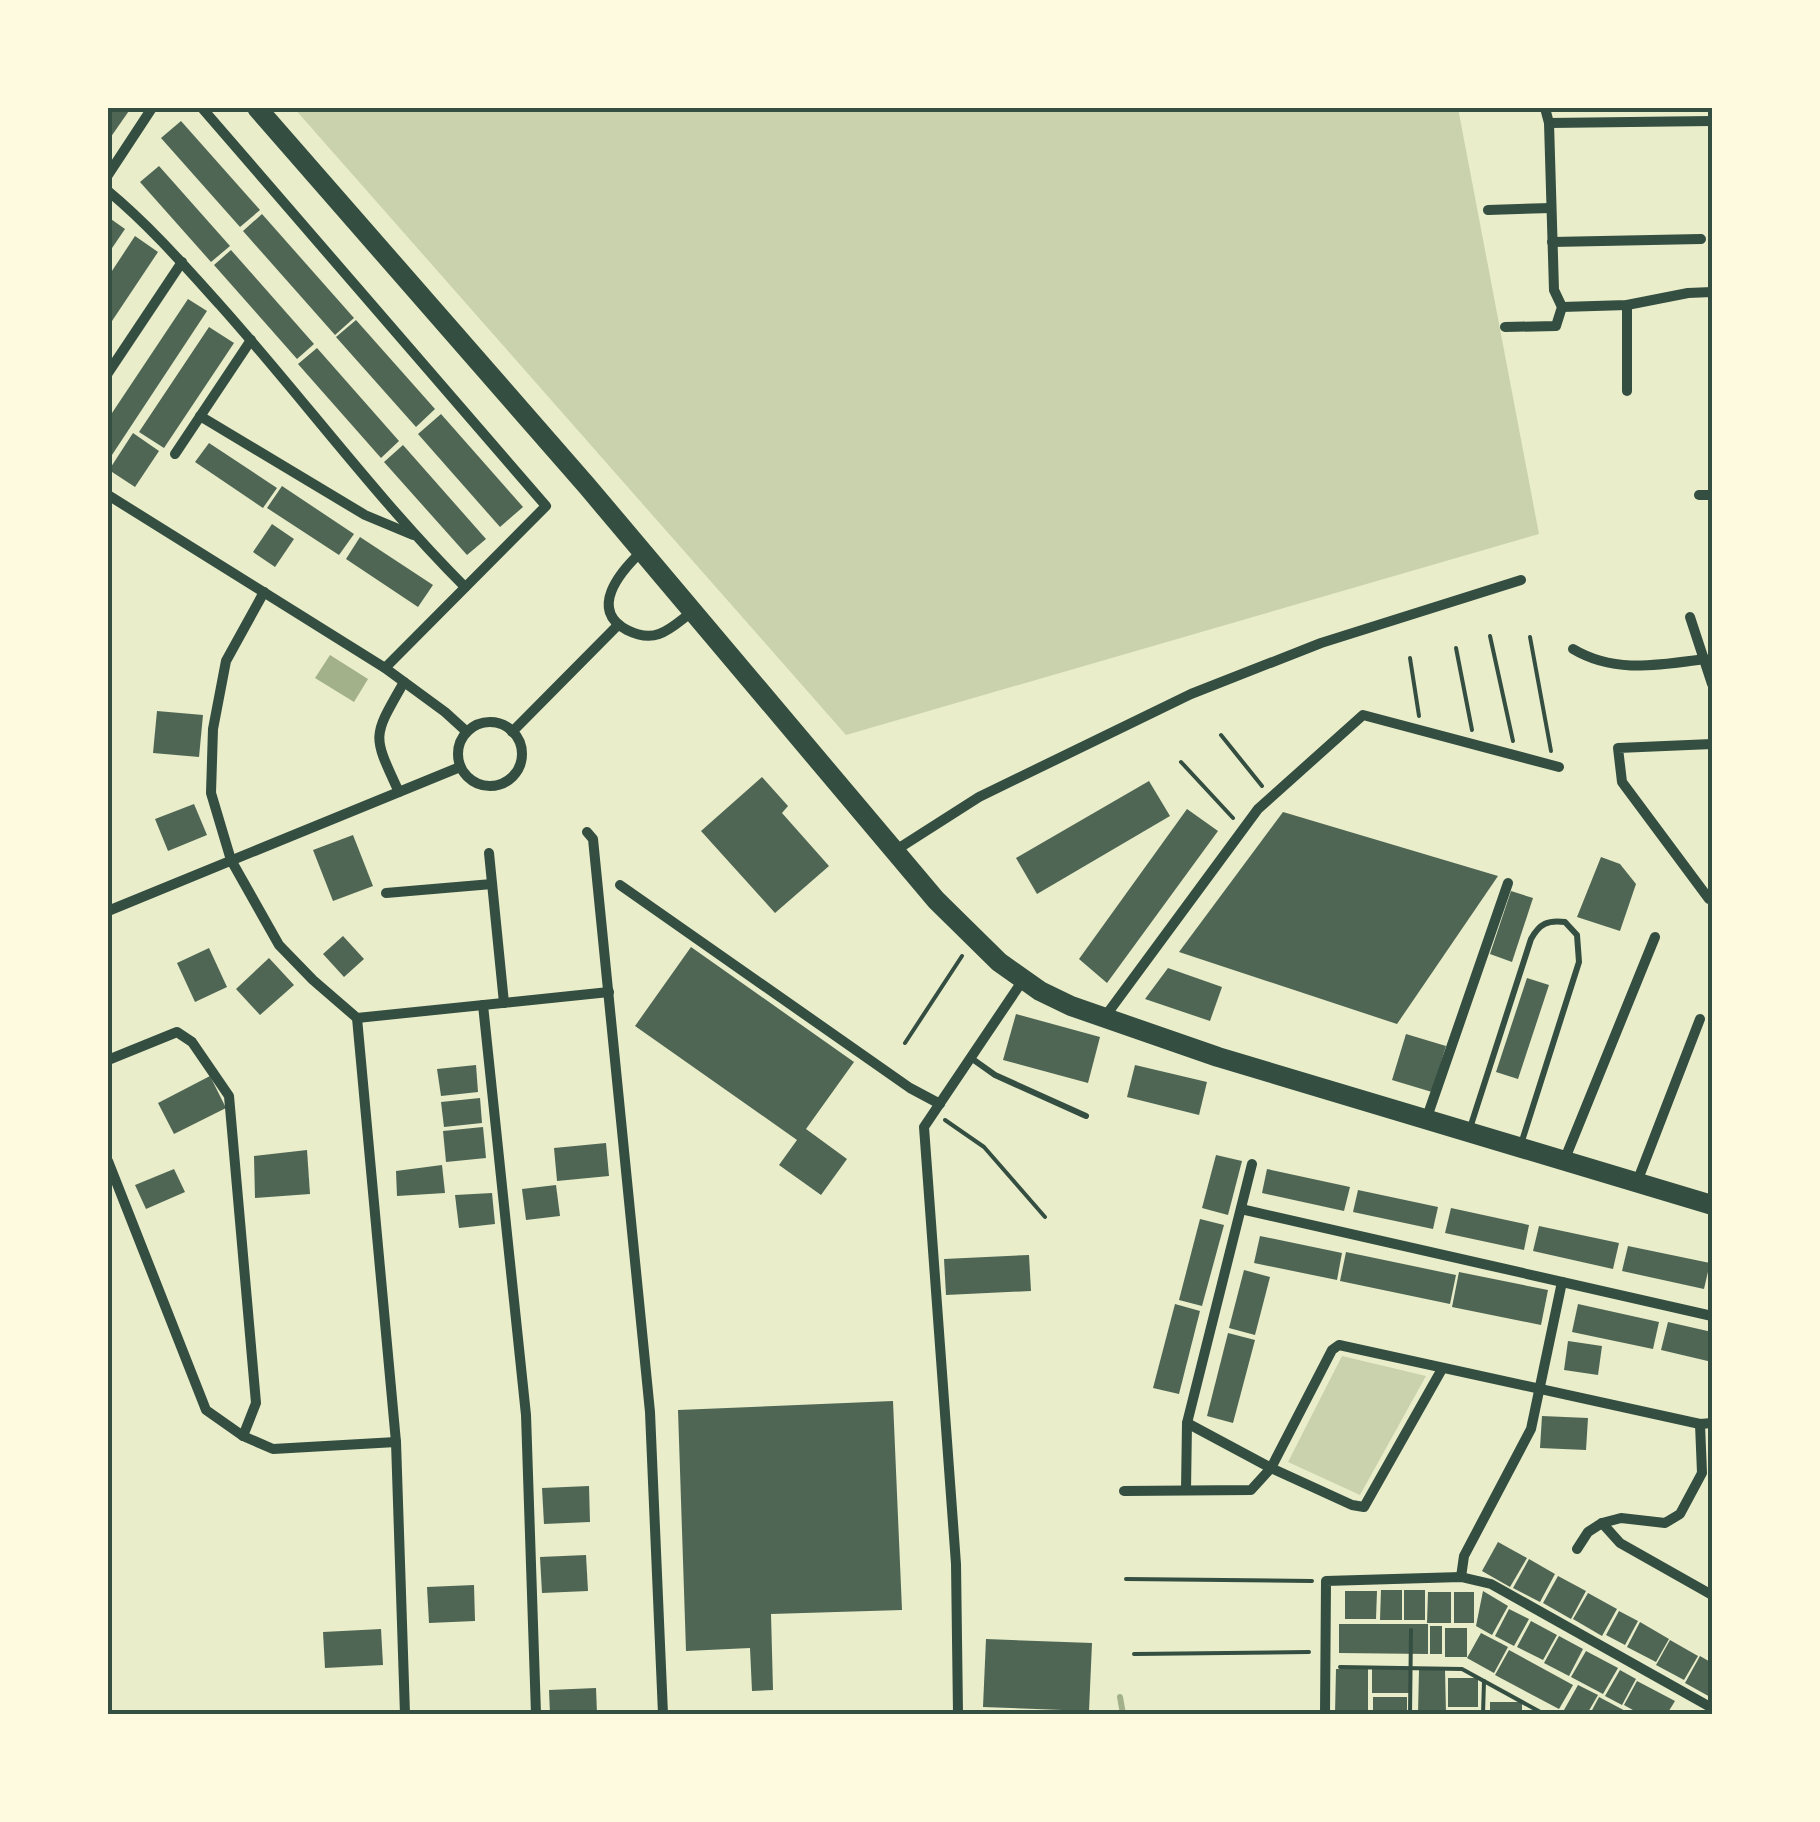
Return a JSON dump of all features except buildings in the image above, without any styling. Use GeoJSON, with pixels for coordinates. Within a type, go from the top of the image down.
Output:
{"type":"FeatureCollection","features":[{"type":"Feature","properties":{"kind":"main road"},"geometry":{"type":"LineString","coordinates":[[257,108],[972,939],[1023,980],[1071,1006],[1104,1018],[1468,1134],[1712,1205]]}},
{"type":"Feature","properties":{"kind":"street"},"geometry":{"type":"LineString","coordinates":[[108,175],[152,108]]}},
{"type":"Feature","properties":{"kind":"street"},"geometry":{"type":"LineString","coordinates":[[202,108],[546,506],[385,668]]}},
{"type":"Feature","properties":{"kind":"street"},"geometry":{"type":"LineString","coordinates":[[1504,327],[1556,326],[1562,307],[1554,290],[1545,108]]}},
{"type":"Feature","properties":{"kind":"street"},"geometry":{"type":"LineString","coordinates":[[1548,123],[1712,122]]}},
{"type":"Feature","properties":{"kind":"street"},"geometry":{"type":"LineString","coordinates":[[108,191],[182,262],[413,534],[465,587]]}},
{"type":"Feature","properties":{"kind":"street"},"geometry":{"type":"LineString","coordinates":[[1488,210],[1551,208]]}},
{"type":"Feature","properties":{"kind":"street"},"geometry":{"type":"LineString","coordinates":[[1552,242],[1701,239]]}},
{"type":"Feature","properties":{"kind":"street"},"geometry":{"type":"LineString","coordinates":[[108,372],[182,262]]}},
{"type":"Feature","properties":{"kind":"street"},"geometry":{"type":"LineString","coordinates":[[1562,307],[1627,305],[1712,292]]}},
{"type":"Feature","properties":{"kind":"street"},"geometry":{"type":"LineString","coordinates":[[1627,305],[1627,392]]}},
{"type":"Feature","properties":{"kind":"street"},"geometry":{"type":"LineString","coordinates":[[174,454],[251,340]]}},
{"type":"Feature","properties":{"kind":"street"},"geometry":{"type":"LineString","coordinates":[[200,416],[365,515],[413,534]]}},
{"type":"Feature","properties":{"kind":"street"},"geometry":{"type":"LineString","coordinates":[[1699,495],[1712,495]]}},
{"type":"Feature","properties":{"kind":"street"},"geometry":{"type":"LineString","coordinates":[[108,496],[385,668],[467,732]]}},
{"type":"Feature","properties":{"kind":"street"},"geometry":{"type":"LineString","coordinates":[[641,552],[620,572],[609,595],[609,612],[618,625],[634,634],[650,636],[663,633],[692,612]]}},
{"type":"Feature","properties":{"kind":"street"},"geometry":{"type":"LineString","coordinates":[[896,850],[979,797],[1191,694],[1321,643],[1521,580]]}},
{"type":"Feature","properties":{"kind":"street"},"geometry":{"type":"LineString","coordinates":[[264,592],[226,661],[212,729],[211,793],[231,860],[279,944],[312,980],[357,1018],[396,1442],[405,1714]]}},
{"type":"Feature","properties":{"kind":"street"},"geometry":{"type":"LineString","coordinates":[[1690,617],[1712,684]]}},
{"type":"Feature","properties":{"kind":"street"},"geometry":{"type":"LineString","coordinates":[[512,732],[618,625]]}},
{"type":"Feature","properties":{"kind":"street"},"geometry":{"type":"LineString","coordinates":[[1573,649],[1606,665],[1638,667],[1704,659]]}},
{"type":"Feature","properties":{"kind":"street"},"geometry":{"type":"LineString","coordinates":[[400,792],[377,745],[384,718],[404,682]]}},
{"type":"Feature","properties":{"kind":"street"},"geometry":{"type":"LineString","coordinates":[[1104,1018],[1243,829],[1271,797],[1363,715],[1557,766]]}},
{"type":"Feature","properties":{"kind":"street"},"geometry":{"type":"LineString","coordinates":[[486,722],[500,724],[512,732],[522,753],[519,769],[508,781],[485,786],[470,780],[460,767],[458,749],[467,732],[486,722]]}},
{"type":"Feature","properties":{"kind":"street"},"geometry":{"type":"LineString","coordinates":[[1712,744],[1618,748],[1622,782],[1712,900]]}},
{"type":"Feature","properties":{"kind":"street"},"geometry":{"type":"LineString","coordinates":[[108,911],[460,767]]}},
{"type":"Feature","properties":{"kind":"street"},"geometry":{"type":"LineString","coordinates":[[587,832],[594,838],[650,1412],[663,1714]]}},
{"type":"Feature","properties":{"kind":"street"},"geometry":{"type":"LineString","coordinates":[[488,853],[504,1003]]}},
{"type":"Feature","properties":{"kind":"street"},"geometry":{"type":"LineString","coordinates":[[1426,1120],[1508,883]]}},
{"type":"Feature","properties":{"kind":"street"},"geometry":{"type":"LineString","coordinates":[[386,893],[492,884]]}},
{"type":"Feature","properties":{"kind":"street"},"geometry":{"type":"LineString","coordinates":[[620,884],[937,1108]]}},
{"type":"Feature","properties":{"kind":"street"},"geometry":{"type":"LineString","coordinates":[[1564,1162],[1654,937]]}},
{"type":"Feature","properties":{"kind":"street"},"geometry":{"type":"LineString","coordinates":[[958,1714],[956,1564],[924,1128],[1023,980]]}},
{"type":"Feature","properties":{"kind":"street"},"geometry":{"type":"LineString","coordinates":[[357,1018],[609,992]]}},
{"type":"Feature","properties":{"kind":"street"},"geometry":{"type":"LineString","coordinates":[[483,1005],[526,1415],[536,1714]]}},
{"type":"Feature","properties":{"kind":"street"},"geometry":{"type":"LineString","coordinates":[[1636,1183],[1700,1019]]}},
{"type":"Feature","properties":{"kind":"street"},"geometry":{"type":"LineString","coordinates":[[108,1060],[177,1032],[192,1042],[229,1096],[256,1403],[243,1436]]}},
{"type":"Feature","properties":{"kind":"street"},"geometry":{"type":"LineString","coordinates":[[108,1161],[206,1410],[243,1436],[274,1449],[396,1442]]}},
{"type":"Feature","properties":{"kind":"street"},"geometry":{"type":"LineString","coordinates":[[1186,1490],[1187,1423],[1252,1164]]}},
{"type":"Feature","properties":{"kind":"street"},"geometry":{"type":"LineString","coordinates":[[1241,1209],[1712,1316]]}},
{"type":"Feature","properties":{"kind":"street"},"geometry":{"type":"LineString","coordinates":[[1460,1577],[1464,1556],[1531,1429],[1562,1282]]}},
{"type":"Feature","properties":{"kind":"street"},"geometry":{"type":"LineString","coordinates":[[1124,1492],[1252,1490],[1271,1468],[1332,1350],[1339,1345],[1706,1424],[1708,1476],[1680,1514],[1665,1523],[1622,1518],[1602,1522],[1588,1532],[1578,1549]]}},
{"type":"Feature","properties":{"kind":"street"},"geometry":{"type":"LineString","coordinates":[[1187,1423],[1271,1468],[1364,1507],[1442,1369]]}},
{"type":"Feature","properties":{"kind":"street"},"geometry":{"type":"LineString","coordinates":[[1602,1522],[1620,1543],[1712,1594]]}},
{"type":"Feature","properties":{"kind":"street"},"geometry":{"type":"LineString","coordinates":[[1324,1714],[1326,1581],[1460,1577],[1506,1590],[1712,1708]]}},
{"type":"Feature","properties":{"kind":"lane"},"geometry":{"type":"LineString","coordinates":[[1468,1134],[1531,939],[1538,927],[1550,920],[1566,922],[1577,935],[1579,962],[1520,1148]]}},
{"type":"Feature","properties":{"kind":"lane"},"geometry":{"type":"LineString","coordinates":[[971,1058],[995,1075],[1086,1116]]}},
{"type":"Feature","properties":{"kind":"path"},"geometry":{"type":"LineString","coordinates":[[1490,636],[1516,755]]}},
{"type":"Feature","properties":{"kind":"path"},"geometry":{"type":"LineString","coordinates":[[1530,636],[1557,766]]}},
{"type":"Feature","properties":{"kind":"path"},"geometry":{"type":"LineString","coordinates":[[1456,648],[1475,744]]}},
{"type":"Feature","properties":{"kind":"path"},"geometry":{"type":"LineString","coordinates":[[1410,658],[1422,730]]}},
{"type":"Feature","properties":{"kind":"path"},"geometry":{"type":"LineString","coordinates":[[1221,735],[1271,797]]}},
{"type":"Feature","properties":{"kind":"path"},"geometry":{"type":"LineString","coordinates":[[1181,762],[1243,829]]}},
{"type":"Feature","properties":{"kind":"path"},"geometry":{"type":"LineString","coordinates":[[905,1043],[972,939]]}},
{"type":"Feature","properties":{"kind":"path"},"geometry":{"type":"LineString","coordinates":[[937,1108],[984,1147],[1045,1217]]}},
{"type":"Feature","properties":{"kind":"path"},"geometry":{"type":"LineString","coordinates":[[1126,1579],[1326,1581]]}},
{"type":"Feature","properties":{"kind":"path"},"geometry":{"type":"LineString","coordinates":[[1410,1714],[1411,1630]]}},
{"type":"Feature","properties":{"kind":"path"},"geometry":{"type":"LineString","coordinates":[[1134,1654],[1325,1652]]}},
{"type":"Feature","properties":{"kind":"path"},"geometry":{"type":"LineString","coordinates":[[1325,1667],[1462,1669],[1544,1714]]}},
{"type":"Feature","properties":{"kind":"path"},"geometry":{"type":"LineString","coordinates":[[1483,1714],[1484,1681]]}},
{"type":"Feature","properties":{"kind":"shaded area"},"geometry":{"type":"Polygon","coordinates":[[[294,108],[1458,108],[1539,534],[846,735],[294,108]]]}},
{"type":"Feature","properties":{"kind":"shaded area"},"geometry":{"type":"Polygon","coordinates":[[[330,655],[368,679],[354,702],[315,678],[330,655]]]}},
{"type":"Feature","properties":{"kind":"shaded area"},"geometry":{"type":"Polygon","coordinates":[[[1342,1356],[1426,1376],[1360,1495],[1288,1462],[1342,1356]]]}},
{"type":"Feature","properties":{"kind":"waterway"},"geometry":{"type":"LineString","coordinates":[[1120,1697],[1123,1714]]}}]}
